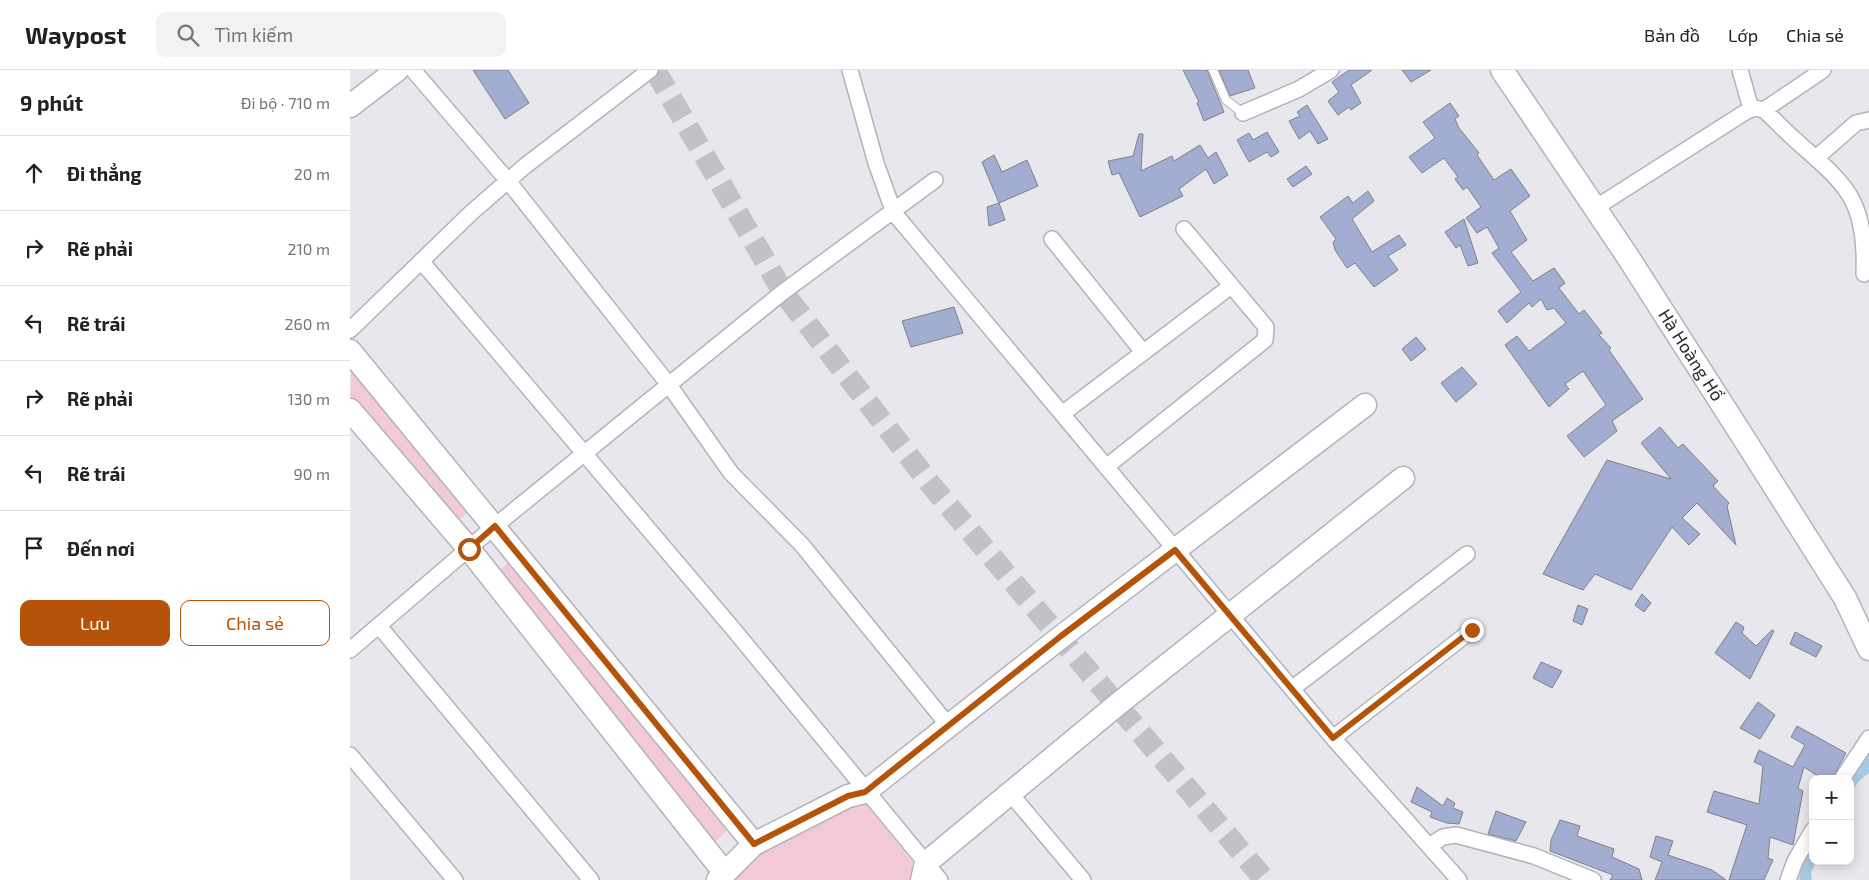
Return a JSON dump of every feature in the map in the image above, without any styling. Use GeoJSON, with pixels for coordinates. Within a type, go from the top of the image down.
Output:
{"type":"FeatureCollection","features":[{"type":"Feature","properties":{"kind":"street"},"geometry":{"type":"LineString","coordinates":[[350,106],[397,70]]}},
{"type":"Feature","properties":{"kind":"street"},"geometry":{"type":"LineString","coordinates":[[413,70],[508,181],[669,385],[731,473],[802,545],[948,725]]}},
{"type":"Feature","properties":{"kind":"street"},"geometry":{"type":"LineString","coordinates":[[350,330],[472,212],[508,181],[650,70]]}},
{"type":"Feature","properties":{"kind":"street"},"geometry":{"type":"LineString","coordinates":[[850,70],[876,163],[893,211],[1333,738],[1459,880]]}},
{"type":"Feature","properties":{"kind":"street"},"geometry":{"type":"LineString","coordinates":[[1243,113],[1299,89],[1331,70]]}},
{"type":"Feature","properties":{"kind":"street","name":"Hà Hoàng Hổ"},"geometry":{"type":"LineString","coordinates":[[1502,70],[1595,208],[1845,598],[1869,649]]}},
{"type":"Feature","properties":{"kind":"street"},"geometry":{"type":"LineString","coordinates":[[1740,70],[1758,109],[1816,158],[1850,197],[1856,211],[1865,254],[1864,274]]}},
{"type":"Feature","properties":{"kind":"street"},"geometry":{"type":"LineString","coordinates":[[1595,208],[1823,70]]}},
{"type":"Feature","properties":{"kind":"street"},"geometry":{"type":"LineString","coordinates":[[1816,158],[1856,123],[1869,120]]}},
{"type":"Feature","properties":{"kind":"street"},"geometry":{"type":"LineString","coordinates":[[350,650],[495,526],[783,292],[935,180]]}},
{"type":"Feature","properties":{"kind":"street"},"geometry":{"type":"LineString","coordinates":[[1106,467],[1265,340],[1266,326],[1184,229]]}},
{"type":"Feature","properties":{"kind":"street"},"geometry":{"type":"LineString","coordinates":[[1052,239],[1143,352]]}},
{"type":"Feature","properties":{"kind":"street"},"geometry":{"type":"LineString","coordinates":[[421,261],[734,630],[865,792],[924,871],[940,880]]}},
{"type":"Feature","properties":{"kind":"street"},"geometry":{"type":"LineString","coordinates":[[1062,414],[1231,286]]}},
{"type":"Feature","properties":{"kind":"street"},"geometry":{"type":"LineString","coordinates":[[350,350],[754,844]]}},
{"type":"Feature","properties":{"kind":"street"},"geometry":{"type":"LineString","coordinates":[[350,410],[469,549],[721,876],[754,844],[848,796],[865,792],[948,725],[1365,405]]}},
{"type":"Feature","properties":{"kind":"street"},"geometry":{"type":"LineString","coordinates":[[924,871],[1010,793],[1403,478]]}},
{"type":"Feature","properties":{"kind":"street"},"geometry":{"type":"LineString","coordinates":[[1292,688],[1466,554]]}},
{"type":"Feature","properties":{"kind":"street"},"geometry":{"type":"LineString","coordinates":[[379,626],[591,880]]}},
{"type":"Feature","properties":{"kind":"street"},"geometry":{"type":"LineString","coordinates":[[1333,738],[1472,630]]}},
{"type":"Feature","properties":{"kind":"street"},"geometry":{"type":"LineString","coordinates":[[1845,775],[1869,738]]}},
{"type":"Feature","properties":{"kind":"street"},"geometry":{"type":"LineString","coordinates":[[350,755],[455,880]]}},
{"type":"Feature","properties":{"kind":"street"},"geometry":{"type":"LineString","coordinates":[[1010,793],[1083,880]]}},
{"type":"Feature","properties":{"kind":"street"},"geometry":{"type":"LineString","coordinates":[[1429,846],[1443,837],[1456,835],[1534,856],[1593,880]]}},
{"type":"Feature","properties":{"kind":"street"},"geometry":{"type":"LineString","coordinates":[[1788,880],[1795,861],[1809,837]]}},
{"type":"Feature","properties":{"kind":"lane"},"geometry":{"type":"LineString","coordinates":[[1213,70],[1226,100],[1243,113]]}},
{"type":"Feature","properties":{"kind":"shaded area"},"geometry":{"type":"Polygon","coordinates":[[[351,372],[472,508],[455,523],[350,403],[351,372]]]}},
{"type":"Feature","properties":{"kind":"shaded area"},"geometry":{"type":"Polygon","coordinates":[[[512,559],[732,826],[713,844],[496,573],[512,559]]]}},
{"type":"Feature","properties":{"kind":"shaded area"},"geometry":{"type":"Polygon","coordinates":[[[861,802],[866,804],[913,863],[912,875],[909,880],[730,880],[772,843],[805,822],[861,802]]]}},
{"type":"Feature","properties":{"kind":"water"},"geometry":{"type":"Polygon","coordinates":[[[1869,752],[1869,773],[1859,781],[1854,788],[1853,775],[1860,762],[1869,752]]]}},
{"type":"Feature","properties":{"kind":"water"},"geometry":{"type":"Polygon","coordinates":[[[1809,847],[1809,865],[1814,865],[1811,873],[1812,880],[1799,880],[1803,857],[1809,847]]]}},
{"type":"Feature","properties":{"kind":"building"},"geometry":{"type":"Polygon","coordinates":[[[473,70],[508,70],[529,103],[505,119],[473,70]]]}},
{"type":"Feature","properties":{"kind":"building"},"geometry":{"type":"Polygon","coordinates":[[[1183,70],[1207,70],[1224,112],[1204,121],[1197,103],[1199,102],[1183,70]]]}},
{"type":"Feature","properties":{"kind":"building"},"geometry":{"type":"Polygon","coordinates":[[[1219,70],[1248,70],[1255,88],[1230,96],[1219,70]]]}},
{"type":"Feature","properties":{"kind":"building"},"geometry":{"type":"Polygon","coordinates":[[[1349,70],[1372,70],[1351,85],[1361,103],[1351,110],[1349,107],[1338,115],[1328,101],[1339,92],[1332,82],[1349,70]]]}},
{"type":"Feature","properties":{"kind":"building"},"geometry":{"type":"Polygon","coordinates":[[[1402,70],[1431,70],[1411,82],[1402,70]]]}},
{"type":"Feature","properties":{"kind":"building"},"geometry":{"type":"Polygon","coordinates":[[[1450,103],[1459,116],[1455,119],[1459,128],[1479,153],[1477,155],[1494,180],[1511,169],[1530,196],[1510,211],[1527,240],[1511,252],[1533,281],[1554,268],[1565,283],[1559,288],[1579,314],[1584,310],[1602,333],[1599,335],[1611,348],[1609,350],[1643,399],[1612,421],[1617,431],[1584,457],[1567,436],[1606,405],[1583,371],[1565,384],[1569,389],[1549,407],[1505,345],[1517,336],[1529,351],[1566,323],[1554,308],[1547,310],[1541,299],[1532,307],[1529,303],[1507,323],[1498,311],[1521,292],[1492,253],[1499,248],[1487,227],[1477,233],[1466,218],[1481,207],[1467,187],[1463,190],[1455,179],[1458,177],[1444,158],[1422,173],[1409,157],[1435,138],[1423,122],[1450,103]]]}},
{"type":"Feature","properties":{"kind":"building"},"geometry":{"type":"Polygon","coordinates":[[[1307,105],[1328,139],[1318,144],[1310,131],[1299,139],[1289,121],[1300,116],[1297,112],[1307,105]]]}},
{"type":"Feature","properties":{"kind":"building"},"geometry":{"type":"Polygon","coordinates":[[[1267,132],[1279,152],[1271,157],[1267,152],[1249,162],[1237,140],[1249,133],[1253,140],[1267,132]]]}},
{"type":"Feature","properties":{"kind":"building"},"geometry":{"type":"Polygon","coordinates":[[[1139,134],[1143,134],[1141,171],[1172,156],[1174,161],[1200,145],[1208,158],[1216,152],[1228,175],[1214,184],[1206,169],[1179,189],[1183,196],[1140,217],[1119,173],[1112,175],[1108,161],[1133,156],[1139,134]]]}},
{"type":"Feature","properties":{"kind":"building"},"geometry":{"type":"Polygon","coordinates":[[[994,155],[1002,172],[1027,160],[1038,186],[999,203],[982,162],[994,155]]]}},
{"type":"Feature","properties":{"kind":"building"},"geometry":{"type":"Polygon","coordinates":[[[1306,166],[1312,174],[1293,187],[1287,179],[1306,166]]]}},
{"type":"Feature","properties":{"kind":"building"},"geometry":{"type":"Polygon","coordinates":[[[1368,191],[1374,201],[1352,219],[1372,252],[1399,235],[1406,245],[1388,256],[1398,270],[1374,287],[1355,263],[1347,268],[1335,250],[1333,242],[1336,239],[1320,217],[1348,196],[1353,203],[1368,191]]]}},
{"type":"Feature","properties":{"kind":"building"},"geometry":{"type":"Polygon","coordinates":[[[999,203],[1005,220],[989,226],[987,207],[999,203]]]}},
{"type":"Feature","properties":{"kind":"building"},"geometry":{"type":"Polygon","coordinates":[[[1464,219],[1478,263],[1468,266],[1460,245],[1456,248],[1445,232],[1464,219]]]}},
{"type":"Feature","properties":{"kind":"building"},"geometry":{"type":"Polygon","coordinates":[[[954,307],[963,333],[911,347],[902,321],[954,307]]]}},
{"type":"Feature","properties":{"kind":"building"},"geometry":{"type":"Polygon","coordinates":[[[1416,337],[1426,349],[1411,361],[1402,349],[1416,337]]]}},
{"type":"Feature","properties":{"kind":"building"},"geometry":{"type":"Polygon","coordinates":[[[1462,367],[1477,384],[1456,402],[1441,383],[1462,367]]]}},
{"type":"Feature","properties":{"kind":"building"},"geometry":{"type":"Polygon","coordinates":[[[1660,427],[1678,448],[1683,444],[1718,481],[1713,486],[1729,503],[1727,506],[1736,545],[1697,503],[1682,518],[1700,534],[1689,545],[1672,527],[1631,590],[1595,574],[1583,590],[1543,574],[1607,460],[1671,479],[1641,443],[1660,427]]]}},
{"type":"Feature","properties":{"kind":"building"},"geometry":{"type":"Polygon","coordinates":[[[1642,594],[1651,603],[1644,612],[1635,605],[1642,594]]]}},
{"type":"Feature","properties":{"kind":"building"},"geometry":{"type":"Polygon","coordinates":[[[1578,605],[1588,609],[1582,625],[1573,621],[1578,605]]]}},
{"type":"Feature","properties":{"kind":"building"},"geometry":{"type":"Polygon","coordinates":[[[1736,622],[1744,627],[1742,633],[1756,646],[1772,630],[1774,631],[1750,679],[1715,653],[1736,622]]]}},
{"type":"Feature","properties":{"kind":"building"},"geometry":{"type":"Polygon","coordinates":[[[1795,632],[1822,646],[1816,657],[1790,644],[1795,632]]]}},
{"type":"Feature","properties":{"kind":"building"},"geometry":{"type":"Polygon","coordinates":[[[1541,662],[1562,671],[1552,688],[1533,678],[1541,662]]]}},
{"type":"Feature","properties":{"kind":"building"},"geometry":{"type":"Polygon","coordinates":[[[1758,702],[1775,715],[1760,739],[1740,728],[1758,702]]]}},
{"type":"Feature","properties":{"kind":"building"},"geometry":{"type":"Polygon","coordinates":[[[1797,726],[1846,753],[1834,775],[1816,775],[1804,767],[1798,788],[1803,791],[1793,845],[1770,837],[1768,858],[1773,860],[1764,880],[1729,880],[1747,825],[1707,812],[1714,791],[1759,804],[1763,766],[1754,762],[1759,750],[1793,767],[1805,745],[1791,737],[1797,726]]]}},
{"type":"Feature","properties":{"kind":"building"},"geometry":{"type":"Polygon","coordinates":[[[1417,787],[1443,806],[1447,798],[1455,803],[1453,808],[1463,812],[1459,824],[1447,823],[1430,817],[1432,812],[1411,802],[1417,787]]]}},
{"type":"Feature","properties":{"kind":"building"},"geometry":{"type":"Polygon","coordinates":[[[1496,811],[1526,822],[1516,841],[1488,834],[1496,811]]]}},
{"type":"Feature","properties":{"kind":"building"},"geometry":{"type":"Polygon","coordinates":[[[1560,820],[1580,826],[1577,836],[1614,849],[1612,857],[1639,869],[1642,880],[1610,880],[1613,875],[1550,851],[1551,840],[1560,820]]]}},
{"type":"Feature","properties":{"kind":"building"},"geometry":{"type":"Polygon","coordinates":[[[1656,836],[1673,841],[1668,855],[1712,870],[1726,880],[1655,880],[1662,862],[1650,857],[1656,836]]]}},
{"type":"Feature","properties":{"kind":"tunnel"},"geometry":{"type":"LineString","coordinates":[[655,70],[783,292],[931,485],[1265,880]]}},
{"type":"Feature","properties":{"kind":"route"},"geometry":{"type":"LineString","coordinates":[[469,549],[495,526],[754,844],[848,796],[865,792],[1061,636],[1175,550],[1333,738],[1472,630]]}}]}
